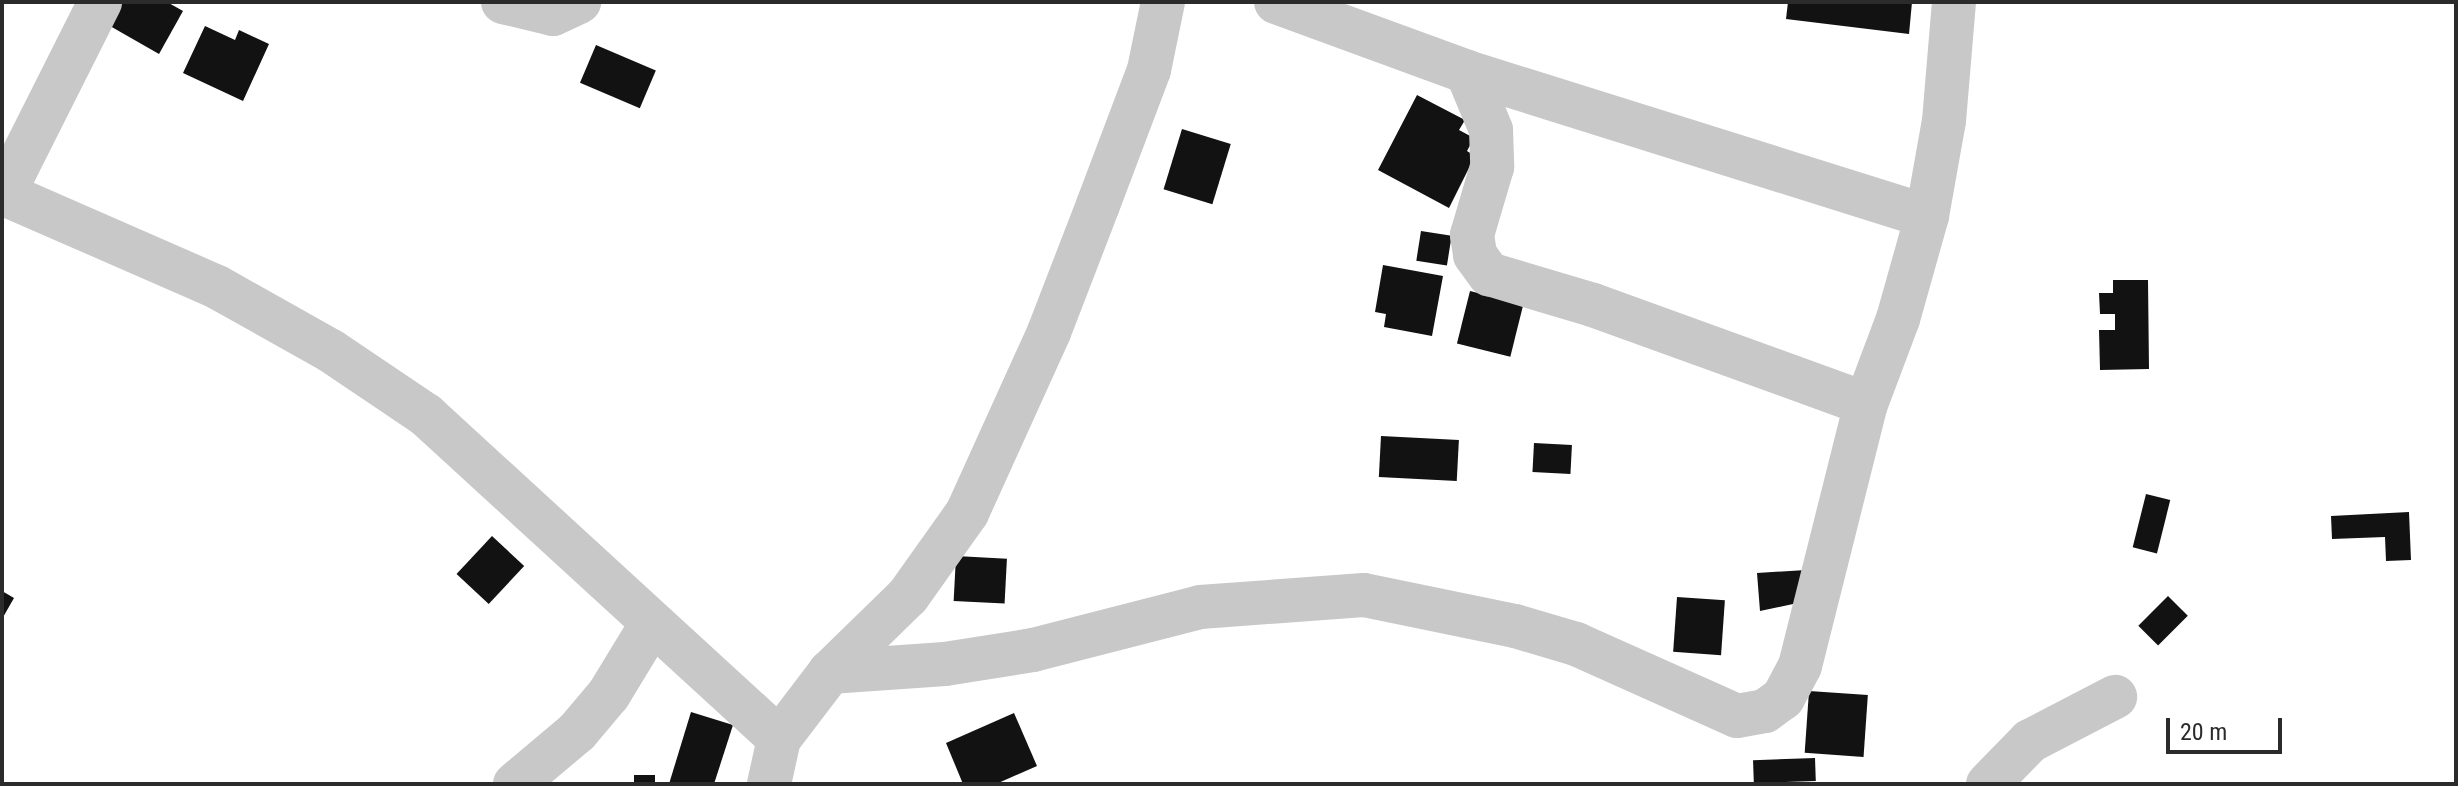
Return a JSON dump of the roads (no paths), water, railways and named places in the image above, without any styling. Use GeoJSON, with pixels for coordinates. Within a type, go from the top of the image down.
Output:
{"type":"FeatureCollection","features":[{"type":"Feature","properties":{"kind":"street"},"geometry":{"type":"LineString","coordinates":[[100,2],[3,193],[217,287],[331,351],[426,415],[651,625],[779,739]]}},
{"type":"Feature","properties":{"kind":"street"},"geometry":{"type":"LineString","coordinates":[[503,2],[553,14],[579,2]]}},
{"type":"Feature","properties":{"kind":"street"},"geometry":{"type":"LineString","coordinates":[[769,784],[779,739],[830,672],[908,596],[967,513],[1049,332],[1098,205],[1149,70],[1163,2]]}},
{"type":"Feature","properties":{"kind":"street"},"geometry":{"type":"LineString","coordinates":[[1276,2],[1467,72],[1927,216]]}},
{"type":"Feature","properties":{"kind":"street"},"geometry":{"type":"LineString","coordinates":[[830,672],[945,664],[1033,650],[1200,607],[1364,595],[1515,626],[1576,644],[1718,709],[1755,717],[1783,698],[1800,666],[1866,404],[1927,216],[1944,121],[1954,2]]}},
{"type":"Feature","properties":{"kind":"street"},"geometry":{"type":"LineString","coordinates":[[1467,72],[1491,130],[1492,167],[1472,235],[1475,255],[1489,274],[1593,305],[1866,404]]}},
{"type":"Feature","properties":{"kind":"street"},"geometry":{"type":"LineString","coordinates":[[515,784],[577,732],[609,694],[651,625]]}},
{"type":"Feature","properties":{"kind":"street"},"geometry":{"type":"LineString","coordinates":[[1988,784],[2030,741],[2115,697]]}}]}
